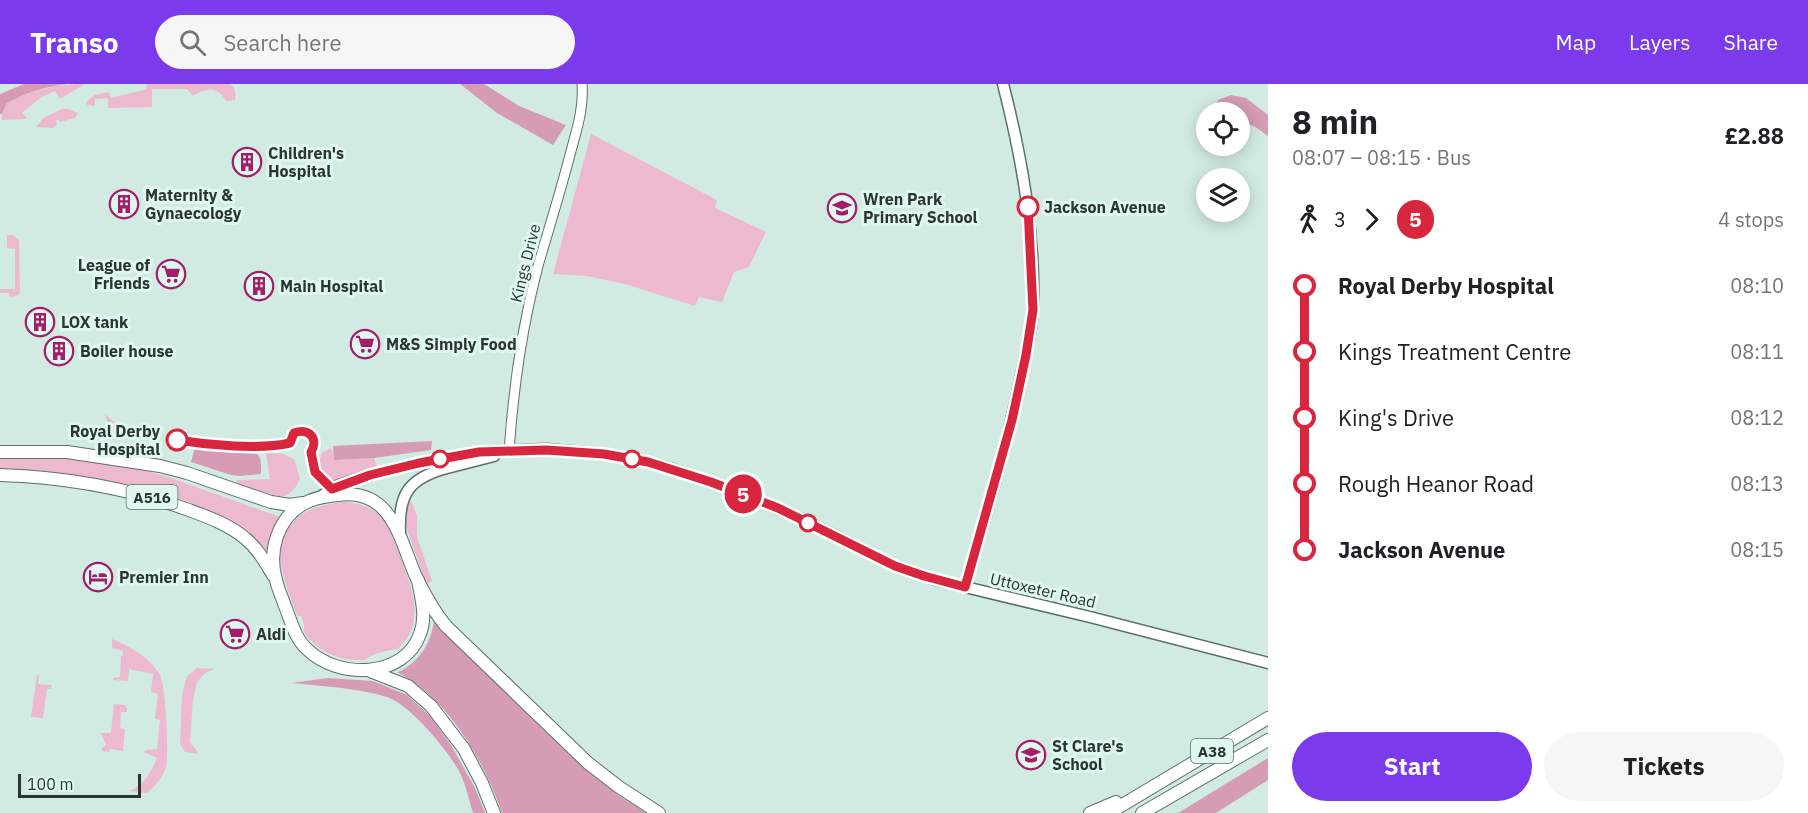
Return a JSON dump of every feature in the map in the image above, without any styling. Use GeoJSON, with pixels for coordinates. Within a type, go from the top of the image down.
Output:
{"type":"FeatureCollection","features":[{"type":"Feature","properties":{"kind":"highway","name":"A516"},"geometry":{"type":"LineString","coordinates":[[0,452],[67,452],[160,466],[271,502],[290,505],[345,494],[369,500],[386,511],[400,533],[418,580],[442,621],[562,739],[619,787],[659,813]]}},
{"type":"Feature","properties":{"kind":"highway","name":"A516"},"geometry":{"type":"LineString","coordinates":[[0,475],[44,477],[144,495],[232,529],[245,538],[262,556],[275,579],[298,637],[305,648],[317,658],[331,665],[352,670],[367,670],[381,668],[402,657],[417,642],[423,620],[418,580]]}},
{"type":"Feature","properties":{"kind":"highway","name":"A516"},"geometry":{"type":"LineString","coordinates":[[275,579],[273,557],[278,532],[286,519],[304,503]]}},
{"type":"Feature","properties":{"kind":"highway","name":"A516"},"geometry":{"type":"LineString","coordinates":[[367,670],[408,686],[431,706],[464,749],[482,783],[494,813]]}},
{"type":"Feature","properties":{"kind":"highway","name":"A38"},"geometry":{"type":"LineString","coordinates":[[1109,813],[1268,718]]}},
{"type":"Feature","properties":{"kind":"highway","name":"A38"},"geometry":{"type":"LineString","coordinates":[[1142,813],[1268,740]]}},
{"type":"Feature","properties":{"kind":"highway"},"geometry":{"type":"LineString","coordinates":[[1090,813],[1155,784]]}},
{"type":"Feature","properties":{"kind":"highway"},"geometry":{"type":"LineString","coordinates":[[1148,813],[1169,799]]}},
{"type":"Feature","properties":{"kind":"main road"},"geometry":{"type":"LineString","coordinates":[[965,587],[1012,420],[1033,310],[1030,223],[1022,166],[1003,84]]}},
{"type":"Feature","properties":{"kind":"main road","name":"Uttoxeter Road"},"geometry":{"type":"LineString","coordinates":[[508,452],[546,450],[604,454],[648,462],[720,485],[778,508],[895,566],[928,578],[1132,627],[1268,663]]}},
{"type":"Feature","properties":{"kind":"main road"},"geometry":{"type":"LineString","coordinates":[[320,498],[347,482],[415,464],[479,452],[508,452]]}},
{"type":"Feature","properties":{"kind":"main road"},"geometry":{"type":"LineString","coordinates":[[400,533],[402,504],[408,489],[417,480],[441,469],[508,452]]}},
{"type":"Feature","properties":{"kind":"street","name":"Kings Drive"},"geometry":{"type":"LineString","coordinates":[[508,452],[515,393],[535,279],[580,118],[582,84]]}},
{"type":"Feature","properties":{"kind":"shaded area"},"geometry":{"type":"Polygon","coordinates":[[[24,84],[68,84],[44,88],[22,96],[7,103],[0,114],[0,94],[24,84]]]}},
{"type":"Feature","properties":{"kind":"shaded area"},"geometry":{"type":"Polygon","coordinates":[[[85,84],[60,99],[55,91],[40,98],[22,113],[26,119],[2,120],[7,103],[16,98],[35,91],[85,84]]]}},
{"type":"Feature","properties":{"kind":"shaded area"},"geometry":{"type":"Polygon","coordinates":[[[146,84],[230,84],[235,91],[235,100],[226,101],[215,90],[202,91],[193,96],[187,89],[152,89],[152,107],[108,108],[108,98],[95,99],[95,106],[87,105],[86,102],[94,95],[109,92],[111,98],[147,89],[146,84]]]}},
{"type":"Feature","properties":{"kind":"shaded area"},"geometry":{"type":"Polygon","coordinates":[[[460,84],[484,84],[519,106],[566,125],[553,145],[497,113],[460,84]]]}},
{"type":"Feature","properties":{"kind":"shaded area"},"geometry":{"type":"Polygon","coordinates":[[[1231,95],[1246,98],[1268,115],[1268,136],[1250,125],[1250,102],[1217,102],[1231,95]]]}},
{"type":"Feature","properties":{"kind":"shaded area"},"geometry":{"type":"Polygon","coordinates":[[[62,109],[78,113],[75,118],[56,121],[57,124],[53,128],[36,127],[45,117],[62,109]]]}},
{"type":"Feature","properties":{"kind":"shaded area"},"geometry":{"type":"Polygon","coordinates":[[[591,134],[717,200],[715,208],[766,232],[749,267],[734,272],[722,302],[699,297],[695,306],[625,284],[587,276],[553,274],[591,134]]]}},
{"type":"Feature","properties":{"kind":"shaded area"},"geometry":{"type":"Polygon","coordinates":[[[7,235],[13,235],[19,240],[20,292],[19,295],[10,297],[9,293],[0,293],[0,289],[15,289],[15,249],[7,248],[7,235]]]}},
{"type":"Feature","properties":{"kind":"shaded area"},"geometry":{"type":"Polygon","coordinates":[[[105,414],[119,426],[124,440],[88,440],[88,434],[107,434],[105,414]]]}},
{"type":"Feature","properties":{"kind":"shaded area"},"geometry":{"type":"Polygon","coordinates":[[[432,441],[431,450],[374,458],[334,460],[333,446],[432,441]]]}},
{"type":"Feature","properties":{"kind":"shaded area"},"geometry":{"type":"Polygon","coordinates":[[[195,447],[253,452],[260,459],[261,474],[231,475],[191,462],[195,447]]]}},
{"type":"Feature","properties":{"kind":"shaded area"},"geometry":{"type":"Polygon","coordinates":[[[330,448],[334,460],[374,458],[378,470],[336,482],[331,480],[321,472],[319,463],[322,453],[330,448]]]}},
{"type":"Feature","properties":{"kind":"shaded area"},"geometry":{"type":"Polygon","coordinates":[[[266,453],[283,454],[294,459],[300,478],[294,489],[287,495],[274,495],[237,483],[237,480],[270,479],[266,453]]]}},
{"type":"Feature","properties":{"kind":"shaded area"},"geometry":{"type":"Polygon","coordinates":[[[53,456],[126,465],[174,479],[280,517],[266,552],[249,532],[184,500],[75,476],[0,470],[0,457],[53,456]]]}},
{"type":"Feature","properties":{"kind":"shaded area"},"geometry":{"type":"Polygon","coordinates":[[[411,501],[417,515],[417,537],[432,581],[426,584],[404,519],[408,502],[411,501]]]}},
{"type":"Feature","properties":{"kind":"shaded area"},"geometry":{"type":"Polygon","coordinates":[[[344,502],[367,507],[384,521],[399,554],[414,600],[413,625],[405,641],[398,649],[376,654],[365,660],[347,659],[330,654],[310,639],[304,632],[301,616],[297,616],[281,566],[282,540],[297,518],[312,509],[344,502]]]}},
{"type":"Feature","properties":{"kind":"shaded area"},"geometry":{"type":"Polygon","coordinates":[[[434,621],[575,760],[618,795],[646,813],[502,813],[495,793],[475,753],[448,714],[416,684],[398,673],[418,658],[423,651],[434,621]]]}},
{"type":"Feature","properties":{"kind":"shaded area"},"geometry":{"type":"Polygon","coordinates":[[[112,639],[145,658],[156,669],[162,682],[166,721],[166,767],[156,785],[147,793],[129,791],[143,782],[157,758],[144,752],[157,749],[160,720],[155,717],[158,694],[151,692],[153,674],[129,669],[128,681],[113,680],[113,678],[120,677],[123,651],[112,648],[112,639]]]}},
{"type":"Feature","properties":{"kind":"shaded area"},"geometry":{"type":"Polygon","coordinates":[[[197,668],[215,669],[205,673],[197,682],[193,699],[190,742],[199,754],[185,752],[180,744],[182,695],[187,676],[197,668]]]}},
{"type":"Feature","properties":{"kind":"shaded area"},"geometry":{"type":"Polygon","coordinates":[[[37,675],[39,675],[38,684],[52,685],[51,689],[47,689],[43,718],[31,717],[37,675]]]}},
{"type":"Feature","properties":{"kind":"shaded area"},"geometry":{"type":"Polygon","coordinates":[[[328,678],[373,681],[407,695],[430,716],[451,745],[475,788],[485,813],[473,813],[464,782],[455,764],[418,719],[397,702],[364,691],[291,683],[328,678]]]}},
{"type":"Feature","properties":{"kind":"shaded area"},"geometry":{"type":"Polygon","coordinates":[[[114,704],[125,705],[127,708],[127,712],[121,712],[120,728],[125,729],[123,751],[110,749],[109,752],[102,751],[106,745],[101,733],[111,733],[114,704]]]}},
{"type":"Feature","properties":{"kind":"shaded area"},"geometry":{"type":"Polygon","coordinates":[[[1268,758],[1268,780],[1216,813],[1178,813],[1268,758]]]}},
{"type":"Feature","properties":{"kind":"bus line","name":"5"},"geometry":{"type":"LineString","coordinates":[[177,440],[277,446],[290,443],[294,433],[306,431],[312,435],[315,443],[311,452],[315,472],[332,489],[370,475],[479,452],[546,450],[622,457],[673,469],[730,489],[792,514],[895,566],[965,587],[1012,420],[1026,355],[1033,310],[1028,207]]}},
{"type":"Feature","properties":{"kind":"place","name":"Children's Hospital"},"geometry":{"type":"Point","coordinates":[247,162]}},
{"type":"Feature","properties":{"kind":"place","name":"Maternity & Gynaecology"},"geometry":{"type":"Point","coordinates":[124,204]}},
{"type":"Feature","properties":{"kind":"place","name":"Jackson Avenue"},"geometry":{"type":"Point","coordinates":[1028,207]}},
{"type":"Feature","properties":{"kind":"place","name":"Wren Park Primary School"},"geometry":{"type":"Point","coordinates":[842,208]}},
{"type":"Feature","properties":{"kind":"place","name":"League of Friends"},"geometry":{"type":"Point","coordinates":[171,274]}},
{"type":"Feature","properties":{"kind":"place","name":"Main Hospital"},"geometry":{"type":"Point","coordinates":[259,286]}},
{"type":"Feature","properties":{"kind":"place","name":"LOX tank"},"geometry":{"type":"Point","coordinates":[40,322]}},
{"type":"Feature","properties":{"kind":"place","name":"M&S Simply Food"},"geometry":{"type":"Point","coordinates":[365,344]}},
{"type":"Feature","properties":{"kind":"place","name":"Boiler house"},"geometry":{"type":"Point","coordinates":[59,351]}},
{"type":"Feature","properties":{"kind":"place","name":"Royal Derby Hospital"},"geometry":{"type":"Point","coordinates":[177,440]}},
{"type":"Feature","properties":{"kind":"place","name":"Premier Inn"},"geometry":{"type":"Point","coordinates":[98,577]}},
{"type":"Feature","properties":{"kind":"place","name":"Aldi"},"geometry":{"type":"Point","coordinates":[235,634]}},
{"type":"Feature","properties":{"kind":"place","name":"St Clare's School"},"geometry":{"type":"Point","coordinates":[1031,755]}}]}
